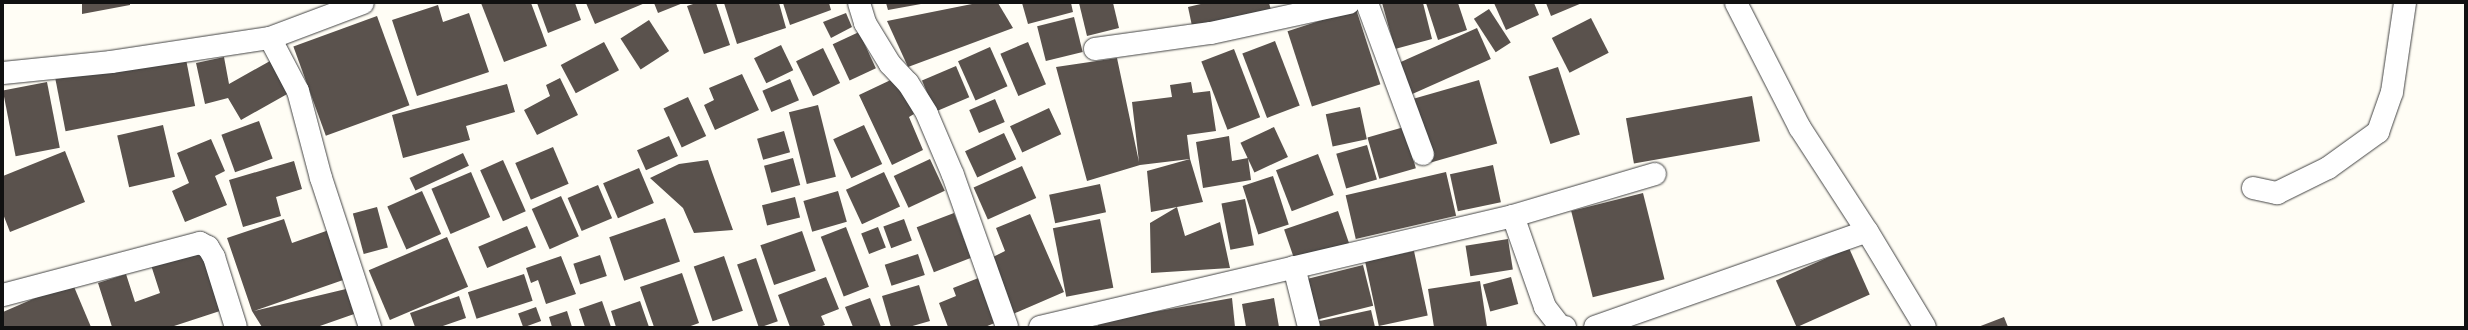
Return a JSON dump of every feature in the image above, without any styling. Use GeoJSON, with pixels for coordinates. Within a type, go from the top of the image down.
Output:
{"type":"FeatureCollection","features":[{"type":"Feature","properties":{"kind":"street"},"geometry":{"type":"LineString","coordinates":[[3,72],[111,62],[270,38],[363,3]]}},
{"type":"Feature","properties":{"kind":"street"},"geometry":{"type":"LineString","coordinates":[[859,3],[865,23],[890,64],[908,83],[927,114],[952,175],[1007,327]]}},
{"type":"Feature","properties":{"kind":"street"},"geometry":{"type":"LineString","coordinates":[[1095,49],[1211,33],[1349,3]]}},
{"type":"Feature","properties":{"kind":"street"},"geometry":{"type":"LineString","coordinates":[[1367,3],[1423,154]]}},
{"type":"Feature","properties":{"kind":"street"},"geometry":{"type":"LineString","coordinates":[[1736,3],[1800,128],[1867,231],[1925,327]]}},
{"type":"Feature","properties":{"kind":"street"},"geometry":{"type":"LineString","coordinates":[[2253,188],[2277,193],[2328,168],[2378,132],[2392,92],[2405,3]]}},
{"type":"Feature","properties":{"kind":"street"},"geometry":{"type":"LineString","coordinates":[[270,38],[298,91],[321,178],[370,327]]}},
{"type":"Feature","properties":{"kind":"street"},"geometry":{"type":"LineString","coordinates":[[1040,327],[1513,216],[1655,174]]}},
{"type":"Feature","properties":{"kind":"street"},"geometry":{"type":"LineString","coordinates":[[1513,216],[1545,307],[1560,326],[1565,327]]}},
{"type":"Feature","properties":{"kind":"street"},"geometry":{"type":"LineString","coordinates":[[1595,327],[1867,231]]}},
{"type":"Feature","properties":{"kind":"street"},"geometry":{"type":"LineString","coordinates":[[3,295],[200,243],[208,247],[214,257],[236,327]]}},
{"type":"Feature","properties":{"kind":"street"},"geometry":{"type":"LineString","coordinates":[[1294,267],[1309,327]]}},
{"type":"Feature","properties":{"kind":"building"},"geometry":{"type":"Polygon","coordinates":[[[82,3],[130,3],[130,5],[82,14],[82,3]]]}},
{"type":"Feature","properties":{"kind":"building"},"geometry":{"type":"Polygon","coordinates":[[[481,3],[531,3],[547,46],[504,62],[481,3]]]}},
{"type":"Feature","properties":{"kind":"building"},"geometry":{"type":"Polygon","coordinates":[[[537,3],[575,3],[581,20],[548,33],[537,3]]]}},
{"type":"Feature","properties":{"kind":"building"},"geometry":{"type":"Polygon","coordinates":[[[586,3],[645,3],[595,24],[586,3]]]}},
{"type":"Feature","properties":{"kind":"building"},"geometry":{"type":"Polygon","coordinates":[[[654,3],[683,3],[658,13],[654,3]]]}},
{"type":"Feature","properties":{"kind":"building"},"geometry":{"type":"Polygon","coordinates":[[[696,3],[716,3],[730,45],[704,54],[687,6],[696,3]]]}},
{"type":"Feature","properties":{"kind":"building"},"geometry":{"type":"Polygon","coordinates":[[[724,3],[779,3],[786,28],[737,44],[724,3]]]}},
{"type":"Feature","properties":{"kind":"building"},"geometry":{"type":"Polygon","coordinates":[[[783,3],[829,3],[831,10],[790,25],[783,3]]]}},
{"type":"Feature","properties":{"kind":"building"},"geometry":{"type":"Polygon","coordinates":[[[886,3],[921,3],[921,4],[888,10],[886,3]]]}},
{"type":"Feature","properties":{"kind":"building"},"geometry":{"type":"Polygon","coordinates":[[[977,3],[998,3],[1013,28],[908,67],[887,21],[977,3]]]}},
{"type":"Feature","properties":{"kind":"building"},"geometry":{"type":"Polygon","coordinates":[[[1022,3],[1071,3],[1073,12],[1028,24],[1022,3]]]}},
{"type":"Feature","properties":{"kind":"building"},"geometry":{"type":"Polygon","coordinates":[[[1079,3],[1113,3],[1119,28],[1087,36],[1079,3]]]}},
{"type":"Feature","properties":{"kind":"building"},"geometry":{"type":"Polygon","coordinates":[[[1205,3],[1269,3],[1271,10],[1192,26],[1188,7],[1205,3]]]}},
{"type":"Feature","properties":{"kind":"building"},"geometry":{"type":"Polygon","coordinates":[[[1382,3],[1423,3],[1432,39],[1395,49],[1382,3]]]}},
{"type":"Feature","properties":{"kind":"building"},"geometry":{"type":"Polygon","coordinates":[[[1426,3],[1458,3],[1467,30],[1438,40],[1426,3]]]}},
{"type":"Feature","properties":{"kind":"building"},"geometry":{"type":"Polygon","coordinates":[[[1494,3],[1534,3],[1539,15],[1506,30],[1494,3]]]}},
{"type":"Feature","properties":{"kind":"building"},"geometry":{"type":"Polygon","coordinates":[[[1546,3],[1582,3],[1551,16],[1546,3]]]}},
{"type":"Feature","properties":{"kind":"building"},"geometry":{"type":"Polygon","coordinates":[[[438,5],[443,22],[469,13],[489,72],[417,96],[392,20],[438,5]]]}},
{"type":"Feature","properties":{"kind":"building"},"geometry":{"type":"Polygon","coordinates":[[[1356,9],[1380,84],[1312,106],[1288,31],[1356,9]]]}},
{"type":"Feature","properties":{"kind":"building"},"geometry":{"type":"Polygon","coordinates":[[[1489,9],[1511,43],[1496,52],[1474,19],[1489,9]]]}},
{"type":"Feature","properties":{"kind":"building"},"geometry":{"type":"Polygon","coordinates":[[[846,13],[852,27],[831,38],[823,22],[846,13]]]}},
{"type":"Feature","properties":{"kind":"building"},"geometry":{"type":"Polygon","coordinates":[[[377,16],[409,105],[326,136],[293,46],[377,16]]]}},
{"type":"Feature","properties":{"kind":"building"},"geometry":{"type":"Polygon","coordinates":[[[1074,17],[1083,52],[1046,61],[1037,26],[1074,17]]]}},
{"type":"Feature","properties":{"kind":"building"},"geometry":{"type":"Polygon","coordinates":[[[1591,18],[1609,53],[1570,73],[1552,38],[1591,18]]]}},
{"type":"Feature","properties":{"kind":"building"},"geometry":{"type":"Polygon","coordinates":[[[649,20],[669,51],[641,70],[620,39],[649,20]]]}},
{"type":"Feature","properties":{"kind":"building"},"geometry":{"type":"Polygon","coordinates":[[[1477,28],[1491,59],[1410,95],[1396,64],[1477,28]]]}},
{"type":"Feature","properties":{"kind":"building"},"geometry":{"type":"Polygon","coordinates":[[[859,32],[876,68],[850,81],[833,44],[859,32]]]}},
{"type":"Feature","properties":{"kind":"building"},"geometry":{"type":"Polygon","coordinates":[[[1275,41],[1300,105],[1267,118],[1242,54],[1275,41]]]}},
{"type":"Feature","properties":{"kind":"building"},"geometry":{"type":"Polygon","coordinates":[[[604,42],[619,70],[576,93],[561,65],[604,42]]]}},
{"type":"Feature","properties":{"kind":"building"},"geometry":{"type":"Polygon","coordinates":[[[1028,42],[1046,84],[1018,96],[1000,54],[1028,42]]]}},
{"type":"Feature","properties":{"kind":"building"},"geometry":{"type":"Polygon","coordinates":[[[781,45],[793,70],[766,83],[754,58],[781,45]]]}},
{"type":"Feature","properties":{"kind":"building"},"geometry":{"type":"Polygon","coordinates":[[[990,47],[1007,86],[976,101],[958,61],[990,47]]]}},
{"type":"Feature","properties":{"kind":"building"},"geometry":{"type":"Polygon","coordinates":[[[823,48],[840,83],[813,96],[796,61],[823,48]]]}},
{"type":"Feature","properties":{"kind":"building"},"geometry":{"type":"Polygon","coordinates":[[[1234,49],[1260,117],[1227,130],[1201,62],[1234,49]]]}},
{"type":"Feature","properties":{"kind":"building"},"geometry":{"type":"Polygon","coordinates":[[[185,54],[195,106],[66,131],[55,79],[185,54]]]}},
{"type":"Feature","properties":{"kind":"building"},"geometry":{"type":"Polygon","coordinates":[[[224,57],[229,84],[270,61],[289,93],[241,120],[228,98],[205,104],[196,63],[224,57]]]}},
{"type":"Feature","properties":{"kind":"building"},"geometry":{"type":"Polygon","coordinates":[[[1117,58],[1139,162],[1132,102],[1172,97],[1170,85],[1191,82],[1193,93],[1210,91],[1216,131],[1187,135],[1190,159],[1140,165],[1087,181],[1056,67],[1117,58]]]}},
{"type":"Feature","properties":{"kind":"building"},"geometry":{"type":"Polygon","coordinates":[[[956,66],[969,97],[935,112],[922,80],[956,66]]]}},
{"type":"Feature","properties":{"kind":"building"},"geometry":{"type":"Polygon","coordinates":[[[1558,67],[1580,135],[1550,144],[1529,77],[1558,67]]]}},
{"type":"Feature","properties":{"kind":"building"},"geometry":{"type":"Polygon","coordinates":[[[742,74],[759,110],[715,130],[704,105],[714,100],[709,88],[742,74]]]}},
{"type":"Feature","properties":{"kind":"building"},"geometry":{"type":"Polygon","coordinates":[[[897,77],[914,114],[909,117],[923,150],[892,165],[859,95],[897,77]]]}},
{"type":"Feature","properties":{"kind":"building"},"geometry":{"type":"Polygon","coordinates":[[[560,78],[578,115],[537,135],[524,110],[550,96],[546,85],[560,78]]]}},
{"type":"Feature","properties":{"kind":"building"},"geometry":{"type":"Polygon","coordinates":[[[790,79],[799,100],[771,112],[762,91],[790,79]]]}},
{"type":"Feature","properties":{"kind":"building"},"geometry":{"type":"Polygon","coordinates":[[[1479,80],[1497,143],[1431,162],[1413,99],[1479,80]]]}},
{"type":"Feature","properties":{"kind":"building"},"geometry":{"type":"Polygon","coordinates":[[[47,82],[60,148],[16,156],[3,91],[47,82]]]}},
{"type":"Feature","properties":{"kind":"building"},"geometry":{"type":"Polygon","coordinates":[[[507,84],[515,112],[466,126],[470,140],[403,158],[392,115],[507,84]]]}},
{"type":"Feature","properties":{"kind":"building"},"geometry":{"type":"Polygon","coordinates":[[[1752,96],[1760,141],[1634,164],[1626,118],[1752,96]]]}},
{"type":"Feature","properties":{"kind":"building"},"geometry":{"type":"Polygon","coordinates":[[[688,97],[706,136],[682,147],[664,108],[688,97]]]}},
{"type":"Feature","properties":{"kind":"building"},"geometry":{"type":"Polygon","coordinates":[[[995,99],[1005,122],[979,133],[969,110],[995,99]]]}},
{"type":"Feature","properties":{"kind":"building"},"geometry":{"type":"Polygon","coordinates":[[[818,105],[836,177],[807,184],[789,112],[818,105]]]}},
{"type":"Feature","properties":{"kind":"building"},"geometry":{"type":"Polygon","coordinates":[[[1360,107],[1367,139],[1333,147],[1326,114],[1360,107]]]}},
{"type":"Feature","properties":{"kind":"building"},"geometry":{"type":"Polygon","coordinates":[[[1049,108],[1061,134],[1022,152],[1010,126],[1049,108]]]}},
{"type":"Feature","properties":{"kind":"building"},"geometry":{"type":"Polygon","coordinates":[[[259,121],[273,159],[235,172],[221,135],[259,121]]]}},
{"type":"Feature","properties":{"kind":"building"},"geometry":{"type":"Polygon","coordinates":[[[163,125],[175,177],[129,187],[117,136],[163,125]]]}},
{"type":"Feature","properties":{"kind":"building"},"geometry":{"type":"Polygon","coordinates":[[[864,125],[882,164],[851,178],[833,139],[864,125]]]}},
{"type":"Feature","properties":{"kind":"building"},"geometry":{"type":"Polygon","coordinates":[[[1274,127],[1288,157],[1254,173],[1240,143],[1274,127]]]}},
{"type":"Feature","properties":{"kind":"building"},"geometry":{"type":"Polygon","coordinates":[[[1404,127],[1416,168],[1379,179],[1367,137],[1404,127]]]}},
{"type":"Feature","properties":{"kind":"building"},"geometry":{"type":"Polygon","coordinates":[[[784,131],[790,152],[763,160],[757,139],[784,131]]]}},
{"type":"Feature","properties":{"kind":"building"},"geometry":{"type":"Polygon","coordinates":[[[1004,133],[1016,159],[977,177],[965,151],[1004,133]]]}},
{"type":"Feature","properties":{"kind":"building"},"geometry":{"type":"Polygon","coordinates":[[[669,136],[678,156],[646,170],[637,150],[669,136]]]}},
{"type":"Feature","properties":{"kind":"building"},"geometry":{"type":"Polygon","coordinates":[[[1229,136],[1232,161],[1248,158],[1251,180],[1203,188],[1196,142],[1229,136]]]}},
{"type":"Feature","properties":{"kind":"building"},"geometry":{"type":"Polygon","coordinates":[[[211,139],[225,171],[215,176],[227,205],[185,222],[172,191],[189,183],[177,153],[211,139]]]}},
{"type":"Feature","properties":{"kind":"building"},"geometry":{"type":"Polygon","coordinates":[[[1367,145],[1377,180],[1346,188],[1336,154],[1367,145]]]}},
{"type":"Feature","properties":{"kind":"building"},"geometry":{"type":"Polygon","coordinates":[[[553,147],[569,184],[531,200],[515,163],[553,147]]]}},
{"type":"Feature","properties":{"kind":"building"},"geometry":{"type":"Polygon","coordinates":[[[65,151],[85,202],[10,232],[3,214],[3,176],[65,151]]]}},
{"type":"Feature","properties":{"kind":"building"},"geometry":{"type":"Polygon","coordinates":[[[463,153],[469,166],[415,191],[410,178],[463,153]]]}},
{"type":"Feature","properties":{"kind":"building"},"geometry":{"type":"Polygon","coordinates":[[[1318,154],[1334,195],[1292,211],[1276,170],[1318,154]]]}},
{"type":"Feature","properties":{"kind":"building"},"geometry":{"type":"Polygon","coordinates":[[[793,158],[800,185],[771,193],[764,166],[793,158]]]}},
{"type":"Feature","properties":{"kind":"building"},"geometry":{"type":"Polygon","coordinates":[[[930,159],[945,191],[909,208],[894,176],[930,159]]]}},
{"type":"Feature","properties":{"kind":"building"},"geometry":{"type":"Polygon","coordinates":[[[1190,159],[1203,202],[1151,212],[1147,171],[1190,159]]]}},
{"type":"Feature","properties":{"kind":"building"},"geometry":{"type":"Polygon","coordinates":[[[503,160],[526,211],[503,221],[480,170],[503,160]]]}},
{"type":"Feature","properties":{"kind":"building"},"geometry":{"type":"Polygon","coordinates":[[[708,160],[733,230],[694,233],[683,208],[650,178],[679,164],[708,160]]]}},
{"type":"Feature","properties":{"kind":"building"},"geometry":{"type":"Polygon","coordinates":[[[294,161],[302,189],[276,197],[281,216],[243,227],[229,180],[294,161]]]}},
{"type":"Feature","properties":{"kind":"building"},"geometry":{"type":"Polygon","coordinates":[[[1493,165],[1501,202],[1458,211],[1450,174],[1493,165]]]}},
{"type":"Feature","properties":{"kind":"building"},"geometry":{"type":"Polygon","coordinates":[[[1022,166],[1036,198],[988,220],[974,188],[1022,166]]]}},
{"type":"Feature","properties":{"kind":"building"},"geometry":{"type":"Polygon","coordinates":[[[639,168],[654,203],[618,218],[603,183],[639,168]]]}},
{"type":"Feature","properties":{"kind":"building"},"geometry":{"type":"Polygon","coordinates":[[[471,172],[490,217],[451,234],[431,189],[471,172]]]}},
{"type":"Feature","properties":{"kind":"building"},"geometry":{"type":"Polygon","coordinates":[[[884,172],[900,206],[862,224],[846,190],[884,172]]]}},
{"type":"Feature","properties":{"kind":"building"},"geometry":{"type":"Polygon","coordinates":[[[1446,172],[1456,216],[1356,239],[1346,195],[1446,172]]]}},
{"type":"Feature","properties":{"kind":"building"},"geometry":{"type":"Polygon","coordinates":[[[1273,176],[1289,225],[1258,234],[1243,186],[1273,176]]]}},
{"type":"Feature","properties":{"kind":"building"},"geometry":{"type":"Polygon","coordinates":[[[1100,184],[1106,212],[1055,223],[1049,195],[1100,184]]]}},
{"type":"Feature","properties":{"kind":"building"},"geometry":{"type":"Polygon","coordinates":[[[598,185],[612,218],[582,231],[568,198],[598,185]]]}},
{"type":"Feature","properties":{"kind":"building"},"geometry":{"type":"Polygon","coordinates":[[[422,191],[441,234],[406,249],[387,206],[422,191]]]}},
{"type":"Feature","properties":{"kind":"building"},"geometry":{"type":"Polygon","coordinates":[[[838,191],[847,222],[812,232],[803,201],[838,191]]]}},
{"type":"Feature","properties":{"kind":"building"},"geometry":{"type":"Polygon","coordinates":[[[1643,193],[1665,279],[1593,297],[1571,211],[1643,193]]]}},
{"type":"Feature","properties":{"kind":"building"},"geometry":{"type":"Polygon","coordinates":[[[561,196],[579,236],[550,249],[532,209],[561,196]]]}},
{"type":"Feature","properties":{"kind":"building"},"geometry":{"type":"Polygon","coordinates":[[[795,197],[800,217],[767,226],[762,205],[795,197]]]}},
{"type":"Feature","properties":{"kind":"building"},"geometry":{"type":"Polygon","coordinates":[[[1245,199],[1254,245],[1230,250],[1221,204],[1245,199]]]}},
{"type":"Feature","properties":{"kind":"building"},"geometry":{"type":"Polygon","coordinates":[[[377,207],[388,248],[364,254],[353,213],[377,207]]]}},
{"type":"Feature","properties":{"kind":"building"},"geometry":{"type":"Polygon","coordinates":[[[1177,207],[1185,236],[1220,222],[1230,268],[1151,273],[1150,223],[1177,207]]]}},
{"type":"Feature","properties":{"kind":"building"},"geometry":{"type":"Polygon","coordinates":[[[1338,211],[1349,243],[1295,262],[1284,230],[1338,211]]]}},
{"type":"Feature","properties":{"kind":"building"},"geometry":{"type":"Polygon","coordinates":[[[954,213],[971,258],[934,272],[917,227],[954,213]]]}},
{"type":"Feature","properties":{"kind":"building"},"geometry":{"type":"Polygon","coordinates":[[[1030,214],[1064,292],[1013,314],[989,259],[1005,251],[996,228],[1030,214]]]}},
{"type":"Feature","properties":{"kind":"building"},"geometry":{"type":"Polygon","coordinates":[[[665,218],[680,261],[624,281],[609,237],[665,218]]]}},
{"type":"Feature","properties":{"kind":"building"},"geometry":{"type":"Polygon","coordinates":[[[284,219],[292,243],[329,230],[346,279],[254,311],[346,289],[357,313],[317,327],[262,327],[252,311],[227,238],[284,219]]]}},
{"type":"Feature","properties":{"kind":"building"},"geometry":{"type":"Polygon","coordinates":[[[904,219],[912,241],[891,248],[883,227],[904,219]]]}},
{"type":"Feature","properties":{"kind":"building"},"geometry":{"type":"Polygon","coordinates":[[[1100,219],[1113,288],[1066,297],[1053,228],[1100,219]]]}},
{"type":"Feature","properties":{"kind":"building"},"geometry":{"type":"Polygon","coordinates":[[[527,226],[536,247],[487,268],[478,247],[527,226]]]}},
{"type":"Feature","properties":{"kind":"building"},"geometry":{"type":"Polygon","coordinates":[[[846,227],[869,287],[844,296],[821,237],[846,227]]]}},
{"type":"Feature","properties":{"kind":"building"},"geometry":{"type":"Polygon","coordinates":[[[878,227],[886,248],[869,254],[861,233],[878,227]]]}},
{"type":"Feature","properties":{"kind":"building"},"geometry":{"type":"Polygon","coordinates":[[[802,231],[816,271],[774,285],[760,245],[802,231]]]}},
{"type":"Feature","properties":{"kind":"building"},"geometry":{"type":"Polygon","coordinates":[[[447,237],[468,287],[390,320],[369,270],[447,237]]]}},
{"type":"Feature","properties":{"kind":"building"},"geometry":{"type":"Polygon","coordinates":[[[1508,239],[1513,270],[1470,276],[1466,246],[1508,239]]]}},
{"type":"Feature","properties":{"kind":"building"},"geometry":{"type":"Polygon","coordinates":[[[202,248],[223,310],[171,327],[112,327],[98,283],[126,274],[135,302],[160,293],[151,265],[202,248]]]}},
{"type":"Feature","properties":{"kind":"building"},"geometry":{"type":"Polygon","coordinates":[[[1849,248],[1870,295],[1797,327],[1776,281],[1849,248]]]}},
{"type":"Feature","properties":{"kind":"building"},"geometry":{"type":"Polygon","coordinates":[[[1414,251],[1428,316],[1379,326],[1365,261],[1414,251]]]}},
{"type":"Feature","properties":{"kind":"building"},"geometry":{"type":"Polygon","coordinates":[[[918,254],[925,275],[892,286],[885,265],[918,254]]]}},
{"type":"Feature","properties":{"kind":"building"},"geometry":{"type":"Polygon","coordinates":[[[600,255],[607,276],[580,285],[573,264],[600,255]]]}},
{"type":"Feature","properties":{"kind":"building"},"geometry":{"type":"Polygon","coordinates":[[[561,256],[576,294],[546,304],[538,280],[531,283],[526,268],[561,256]]]}},
{"type":"Feature","properties":{"kind":"building"},"geometry":{"type":"Polygon","coordinates":[[[724,256],[743,311],[713,321],[694,266],[724,256]]]}},
{"type":"Feature","properties":{"kind":"building"},"geometry":{"type":"Polygon","coordinates":[[[756,258],[778,321],[759,327],[737,265],[756,258]]]}},
{"type":"Feature","properties":{"kind":"building"},"geometry":{"type":"Polygon","coordinates":[[[1363,265],[1373,306],[1313,321],[1303,280],[1363,265]]]}},
{"type":"Feature","properties":{"kind":"building"},"geometry":{"type":"Polygon","coordinates":[[[682,273],[699,323],[688,327],[654,327],[640,287],[682,273]]]}},
{"type":"Feature","properties":{"kind":"building"},"geometry":{"type":"Polygon","coordinates":[[[524,274],[533,301],[477,319],[468,292],[524,274]]]}},
{"type":"Feature","properties":{"kind":"building"},"geometry":{"type":"Polygon","coordinates":[[[826,277],[839,309],[821,316],[825,325],[819,327],[790,327],[778,295],[826,277]]]}},
{"type":"Feature","properties":{"kind":"building"},"geometry":{"type":"Polygon","coordinates":[[[981,277],[997,322],[985,327],[948,327],[939,303],[956,296],[953,288],[981,277]]]}},
{"type":"Feature","properties":{"kind":"building"},"geometry":{"type":"Polygon","coordinates":[[[1511,277],[1518,304],[1490,312],[1483,285],[1511,277]]]}},
{"type":"Feature","properties":{"kind":"building"},"geometry":{"type":"Polygon","coordinates":[[[1480,281],[1487,327],[1434,327],[1428,289],[1480,281]]]}},
{"type":"Feature","properties":{"kind":"building"},"geometry":{"type":"Polygon","coordinates":[[[72,282],[91,327],[3,327],[3,312],[72,282]]]}},
{"type":"Feature","properties":{"kind":"building"},"geometry":{"type":"Polygon","coordinates":[[[919,285],[930,321],[909,327],[891,327],[882,296],[919,285]]]}},
{"type":"Feature","properties":{"kind":"building"},"geometry":{"type":"Polygon","coordinates":[[[459,296],[466,318],[440,327],[415,327],[410,313],[459,296]]]}},
{"type":"Feature","properties":{"kind":"building"},"geometry":{"type":"Polygon","coordinates":[[[870,298],[881,327],[853,327],[845,307],[870,298]]]}},
{"type":"Feature","properties":{"kind":"building"},"geometry":{"type":"Polygon","coordinates":[[[1232,298],[1235,327],[1098,327],[1097,322],[1232,298]]]}},
{"type":"Feature","properties":{"kind":"building"},"geometry":{"type":"Polygon","coordinates":[[[1274,298],[1279,327],[1246,327],[1242,304],[1274,298]]]}},
{"type":"Feature","properties":{"kind":"building"},"geometry":{"type":"Polygon","coordinates":[[[602,301],[611,327],[585,327],[579,309],[602,301]]]}},
{"type":"Feature","properties":{"kind":"building"},"geometry":{"type":"Polygon","coordinates":[[[640,301],[649,327],[616,327],[611,311],[640,301]]]}},
{"type":"Feature","properties":{"kind":"building"},"geometry":{"type":"Polygon","coordinates":[[[536,307],[541,321],[523,327],[518,313],[536,307]]]}},
{"type":"Feature","properties":{"kind":"building"},"geometry":{"type":"Polygon","coordinates":[[[1371,310],[1375,327],[1316,327],[1315,322],[1371,310]]]}},
{"type":"Feature","properties":{"kind":"building"},"geometry":{"type":"Polygon","coordinates":[[[567,311],[572,327],[552,327],[549,317],[567,311]]]}},
{"type":"Feature","properties":{"kind":"building"},"geometry":{"type":"Polygon","coordinates":[[[2004,317],[2008,327],[1978,327],[2004,317]]]}}]}
